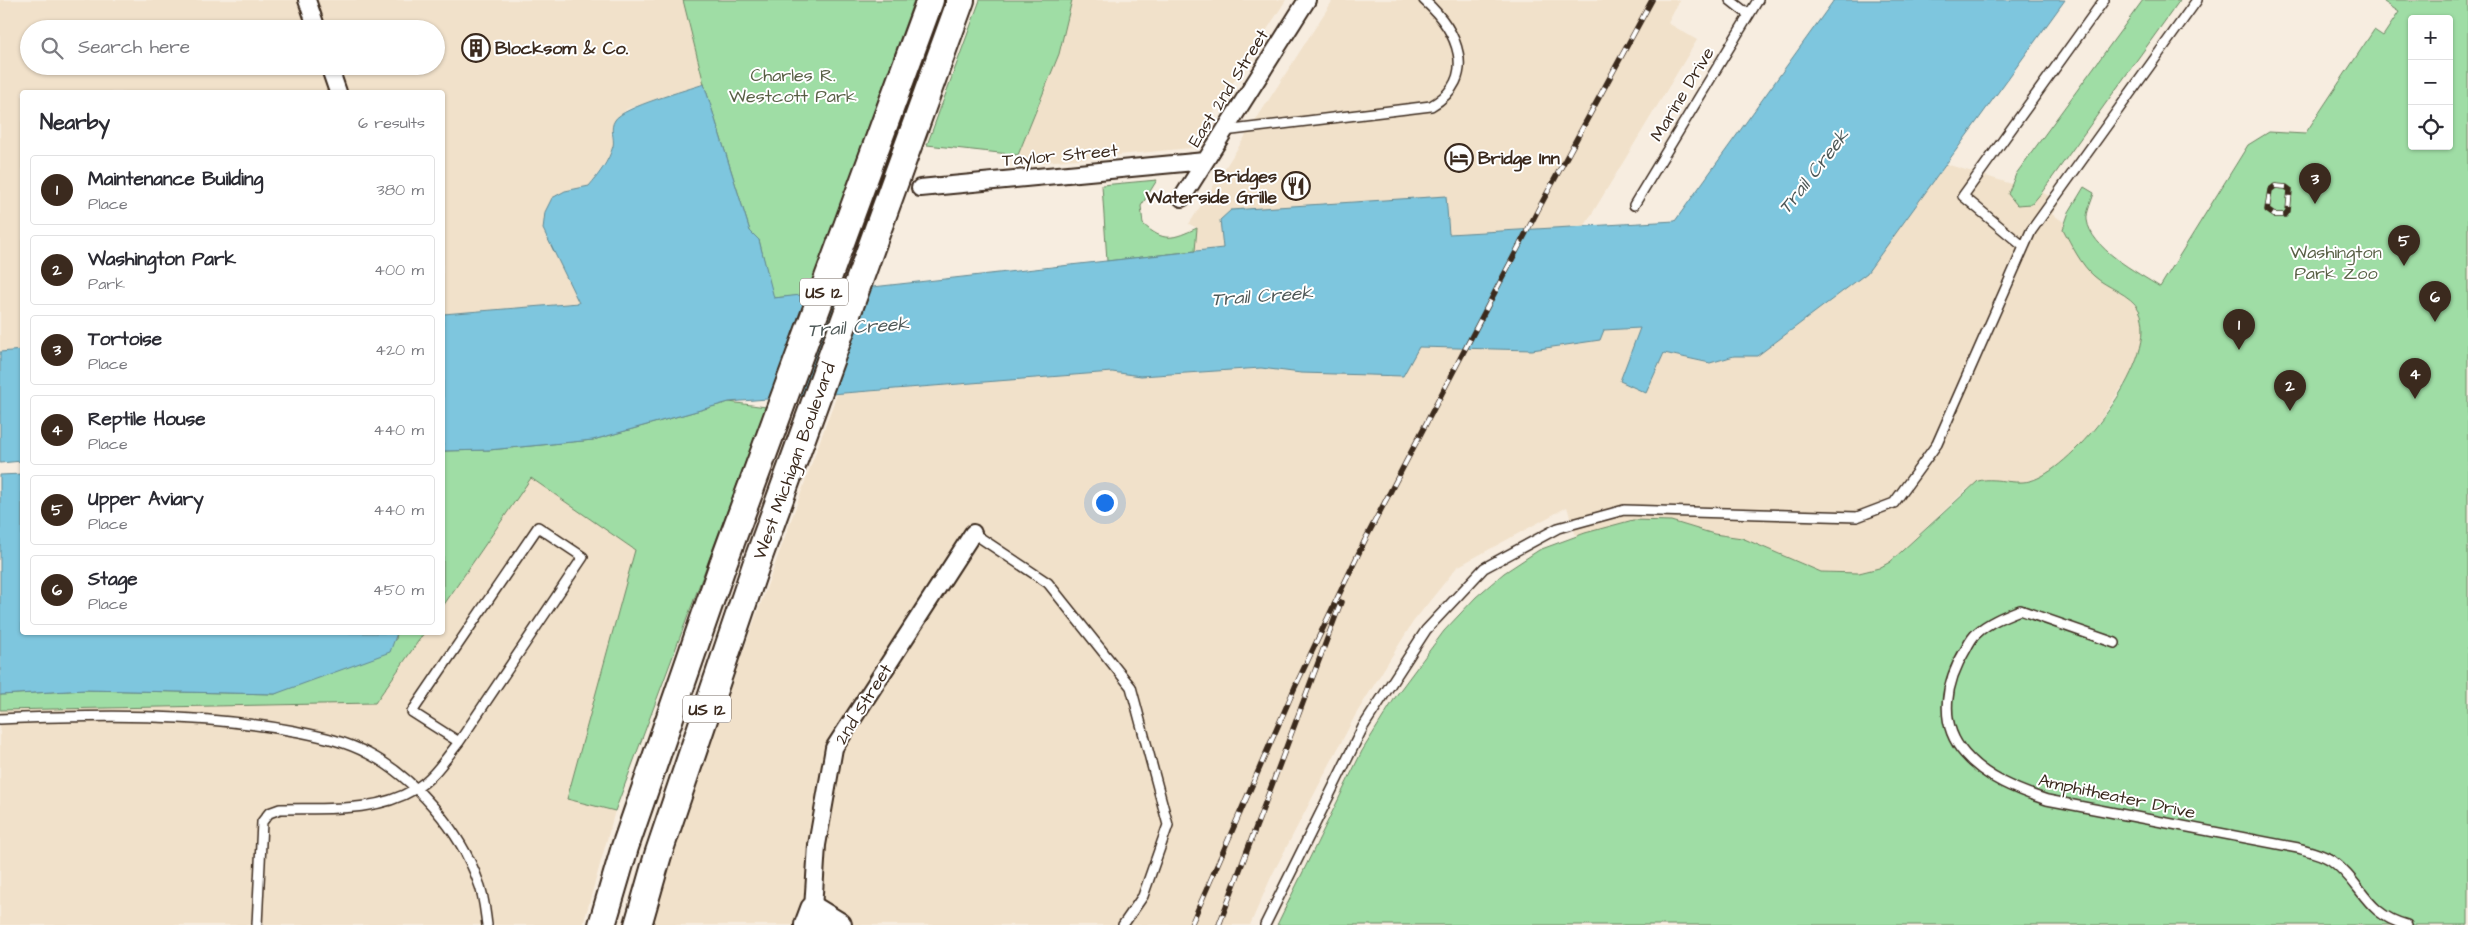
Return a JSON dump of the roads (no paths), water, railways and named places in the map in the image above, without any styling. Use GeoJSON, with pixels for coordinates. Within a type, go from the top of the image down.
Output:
{"type":"FeatureCollection","features":[{"type":"Feature","properties":{"kind":"main road","name":"West Michigan Boulevard"},"geometry":{"type":"LineString","coordinates":[[638,925],[658,855],[756,562],[957,9]]}},
{"type":"Feature","properties":{"kind":"main road","name":"West Michigan Boulevard"},"geometry":{"type":"LineString","coordinates":[[602,925],[625,847],[723,564],[927,10]]}},
{"type":"Feature","properties":{"kind":"street"},"geometry":{"type":"LineString","coordinates":[[308,0],[314,20]]}},
{"type":"Feature","properties":{"kind":"street","name":"East 2nd Street"},"geometry":{"type":"LineString","coordinates":[[1182,198],[1307,0]]}},
{"type":"Feature","properties":{"kind":"street"},"geometry":{"type":"LineString","coordinates":[[332,75],[337,90]]}},
{"type":"Feature","properties":{"kind":"street","name":"Taylor Street"},"geometry":{"type":"LineString","coordinates":[[920,188],[1205,161]]}},
{"type":"Feature","properties":{"kind":"street","name":"2nd Street"},"geometry":{"type":"LineString","coordinates":[[810,917],[817,845],[834,748],[972,533]]}},
{"type":"Feature","properties":{"kind":"street"},"geometry":{"type":"LineString","coordinates":[[810,917],[839,925]]}},
{"type":"Feature","properties":{"kind":"lane"},"geometry":{"type":"LineString","coordinates":[[1224,131],[1431,106],[1443,99],[1453,86],[1458,71],[1460,51],[1449,28],[1424,0]]}},
{"type":"Feature","properties":{"kind":"lane"},"geometry":{"type":"LineString","coordinates":[[1730,0],[1748,15]]}},
{"type":"Feature","properties":{"kind":"lane","name":"Marine Drive"},"geometry":{"type":"LineString","coordinates":[[1634,205],[1758,0]]}},
{"type":"Feature","properties":{"kind":"lane"},"geometry":{"type":"LineString","coordinates":[[2024,247],[1963,196],[2104,0]]}},
{"type":"Feature","properties":{"kind":"lane"},"geometry":{"type":"LineString","coordinates":[[1265,925],[1363,727],[1426,630],[1484,568],[1558,528],[1624,510],[1857,517],[1894,503],[1937,444],[2031,231],[2197,0]]}},
{"type":"Feature","properties":{"kind":"lane"},"geometry":{"type":"LineString","coordinates":[[257,925],[262,822],[269,812],[280,809],[356,807],[387,801],[416,789],[438,769],[459,742],[583,557],[538,527],[412,712],[459,742]]}},
{"type":"Feature","properties":{"kind":"lane"},"geometry":{"type":"LineString","coordinates":[[972,533],[1048,582],[1131,687],[1168,826],[1143,896],[1123,925]]}},
{"type":"Feature","properties":{"kind":"lane","name":"Amphitheater Drive"},"geometry":{"type":"LineString","coordinates":[[2115,643],[2020,610],[1988,624],[1975,635],[1960,658],[1952,677],[1947,697],[1947,718],[1954,739],[1965,754],[1984,771],[2009,786],[2047,800],[2298,848],[2317,854],[2331,860],[2356,885],[2377,912],[2407,925]]}},
{"type":"Feature","properties":{"kind":"lane"},"geometry":{"type":"LineString","coordinates":[[0,719],[180,718],[260,725],[330,739],[369,754],[395,771],[416,789],[437,812],[460,844],[478,881],[487,925]]}},
{"type":"Feature","properties":{"kind":"water","name":"Trail Creek"},"geometry":{"type":"Polygon","coordinates":[[[1834,0],[2065,0],[1867,273],[1757,356],[1734,356],[1710,363],[1664,353],[1646,393],[1620,381],[1640,328],[1604,330],[1600,340],[1532,350],[1419,347],[1403,376],[1301,373],[1261,368],[1141,376],[1112,372],[729,402],[593,440],[489,450],[445,451],[445,314],[579,303],[543,229],[545,212],[552,198],[565,191],[589,186],[611,152],[613,143],[612,127],[620,115],[642,104],[704,84],[750,231],[759,240],[774,298],[1223,248],[1220,220],[1231,210],[1446,196],[1449,234],[1675,221],[1834,0]]]}},
{"type":"Feature","properties":{"kind":"water"},"geometry":{"type":"Polygon","coordinates":[[[20,350],[20,461],[0,463],[0,352],[20,350]]]}},
{"type":"Feature","properties":{"kind":"water"},"geometry":{"type":"Polygon","coordinates":[[[20,474],[20,635],[396,635],[390,652],[275,694],[85,690],[0,695],[0,475],[20,474]]]}},
{"type":"Feature","properties":{"kind":"railway"},"geometry":{"type":"LineString","coordinates":[[1191,925],[1295,687],[1365,540],[1539,208],[1652,0]]}},
{"type":"Feature","properties":{"kind":"railway"},"geometry":{"type":"LineString","coordinates":[[2275,186],[2286,187],[2290,190],[2288,211],[2285,215],[2274,215],[2267,210],[2270,190],[2275,186]]}},
{"type":"Feature","properties":{"kind":"railway"},"geometry":{"type":"LineString","coordinates":[[1219,925],[1341,602]]}},
{"type":"Feature","properties":{"kind":"place","name":"Blocksom & Co."},"geometry":{"type":"Point","coordinates":[476,48]}},
{"type":"Feature","properties":{"kind":"place","name":"Bridge Inn"},"geometry":{"type":"Point","coordinates":[1459,158]}},
{"type":"Feature","properties":{"kind":"place","name":"Bridges Waterside Grille"},"geometry":{"type":"Point","coordinates":[1296,186]}},
{"type":"Feature","properties":{"kind":"place","name":"Tortoise"},"geometry":{"type":"Point","coordinates":[2315,204]}},
{"type":"Feature","properties":{"kind":"place","name":"Upper Aviary"},"geometry":{"type":"Point","coordinates":[2404,266]}},
{"type":"Feature","properties":{"kind":"place","name":"Stage"},"geometry":{"type":"Point","coordinates":[2435,322]}},
{"type":"Feature","properties":{"kind":"place","name":"Maintenance Building"},"geometry":{"type":"Point","coordinates":[2239,350]}},
{"type":"Feature","properties":{"kind":"place","name":"Reptile House"},"geometry":{"type":"Point","coordinates":[2415,399]}},
{"type":"Feature","properties":{"kind":"place","name":"Washington Park"},"geometry":{"type":"Point","coordinates":[2290,411]}},
{"type":"Feature","properties":{"kind":"park label","name":"Charles R. Westcott Park"},"geometry":{"type":"Point","coordinates":[793,85]}},
{"type":"Feature","properties":{"kind":"park label","name":"Washington Park Zoo"},"geometry":{"type":"Point","coordinates":[2336,262]}}]}
